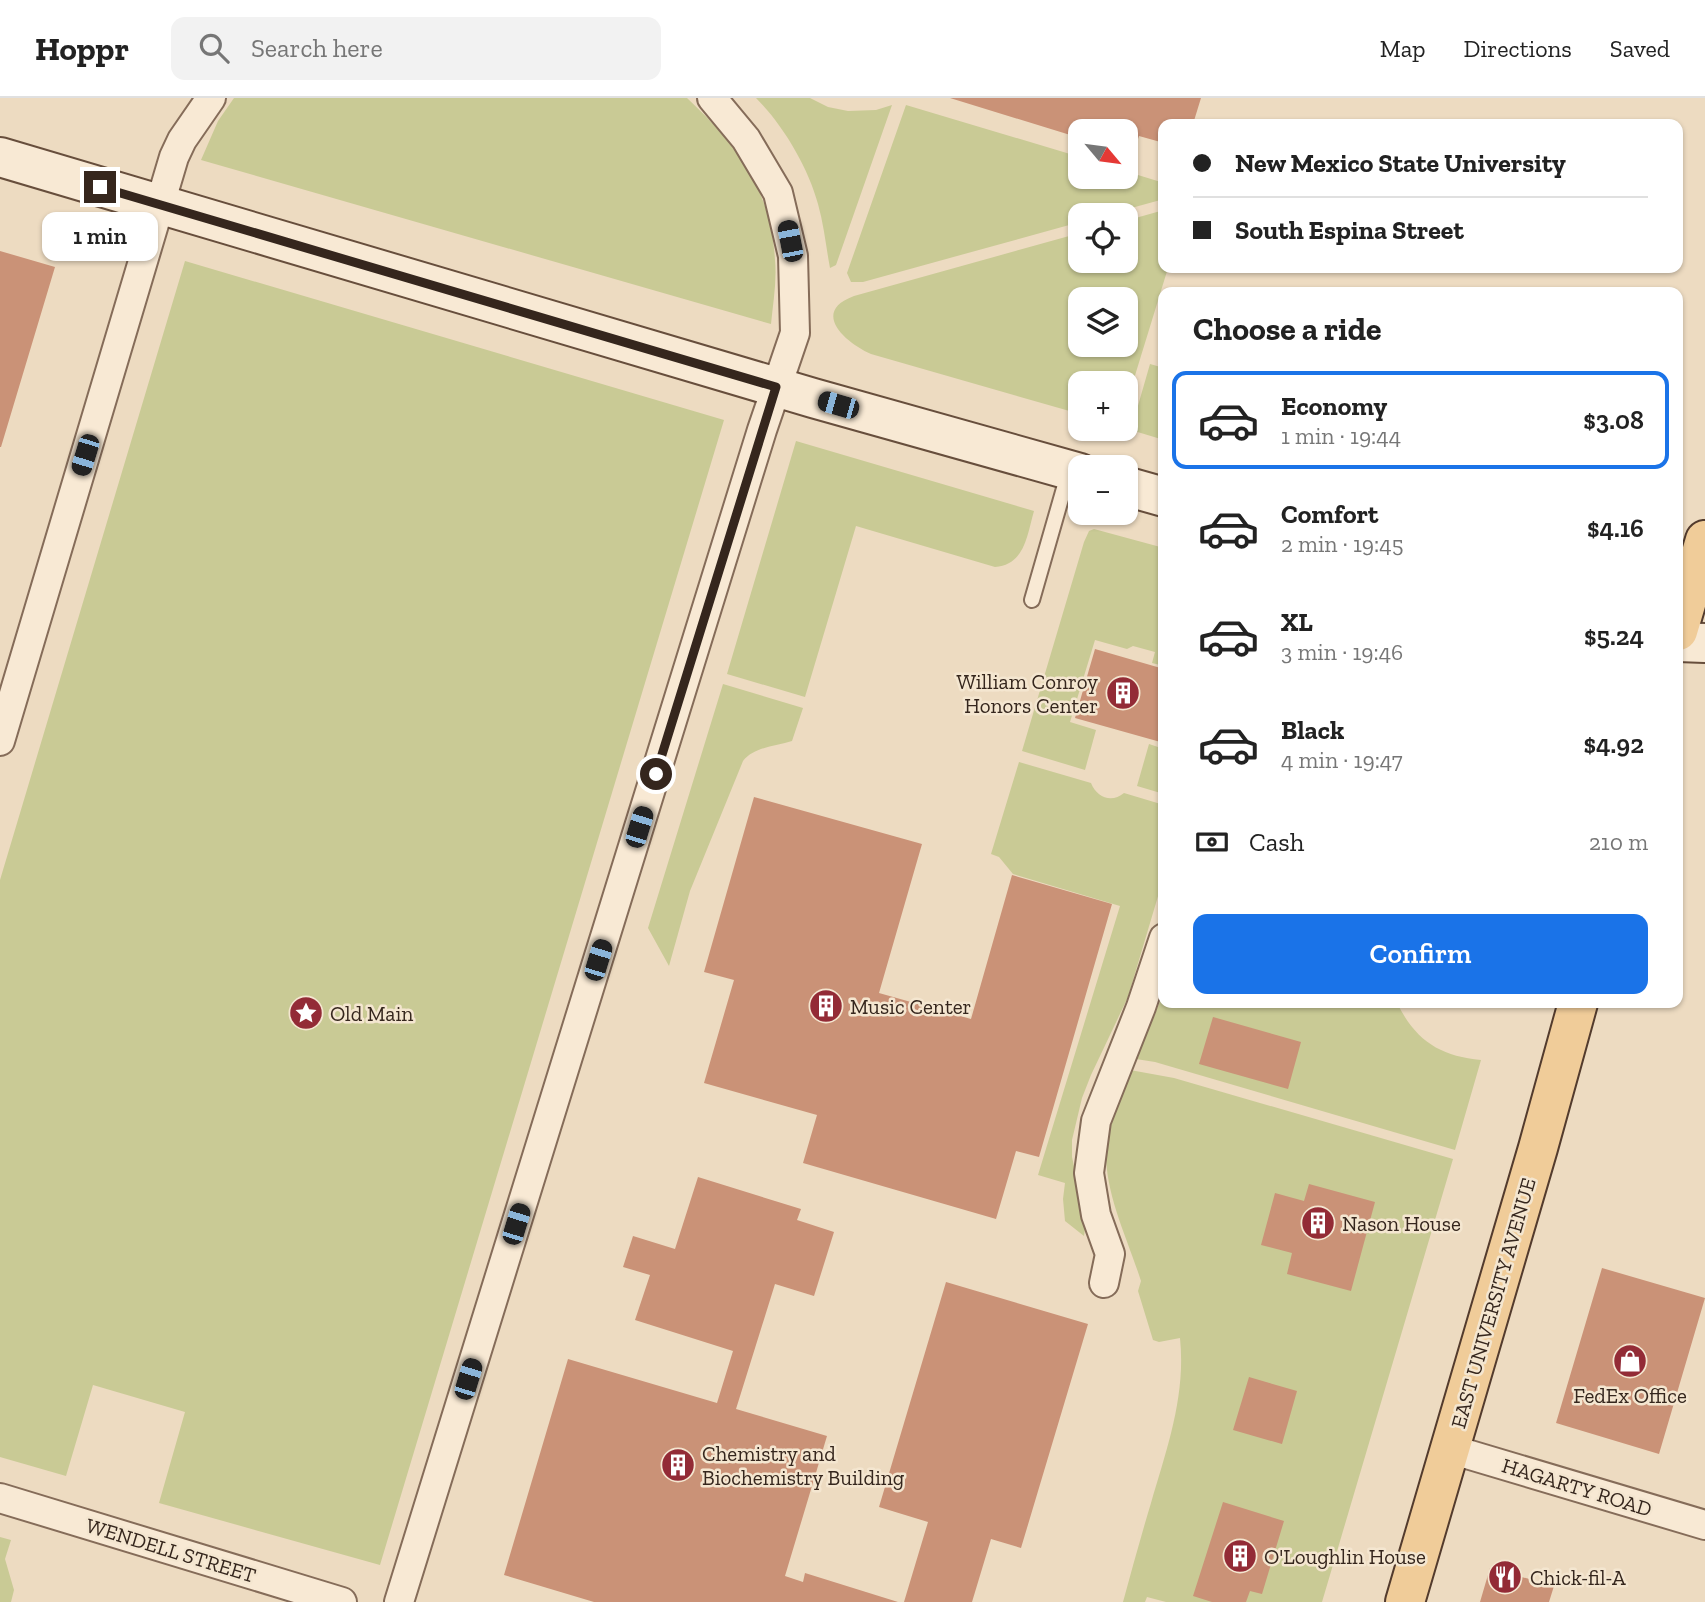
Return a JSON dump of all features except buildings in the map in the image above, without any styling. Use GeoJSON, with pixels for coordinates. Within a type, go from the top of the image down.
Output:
{"type":"FeatureCollection","features":[{"type":"Feature","properties":{"kind":"main road"},"geometry":{"type":"LineString","coordinates":[[1683,614],[1705,540]]}},
{"type":"Feature","properties":{"kind":"main road","name":"EAST UNIVERSITY AVENUE"},"geometry":{"type":"LineString","coordinates":[[1405,1602],[1577,1008]]}},
{"type":"Feature","properties":{"kind":"street"},"geometry":{"type":"LineString","coordinates":[[0,741],[173,157],[211,98]]}},
{"type":"Feature","properties":{"kind":"street"},"geometry":{"type":"LineString","coordinates":[[400,1602],[794,333],[793,256],[778,193],[746,139],[712,98]]}},
{"type":"Feature","properties":{"kind":"street"},"geometry":{"type":"LineString","coordinates":[[0,157],[776,387],[1068,470]]}},
{"type":"Feature","properties":{"kind":"street"},"geometry":{"type":"LineString","coordinates":[[1138,490],[1158,495]]}},
{"type":"Feature","properties":{"kind":"street"},"geometry":{"type":"LineString","coordinates":[[1683,642],[1705,643]]}},
{"type":"Feature","properties":{"kind":"street"},"geometry":{"type":"LineString","coordinates":[[1104,1283],[1110,1254],[1096,1215],[1089,1173],[1096,1121],[1158,956]]}},
{"type":"Feature","properties":{"kind":"street","name":"HAGARTY ROAD"},"geometry":{"type":"LineString","coordinates":[[1450,1449],[1705,1525]]}},
{"type":"Feature","properties":{"kind":"street","name":"WENDELL STREET"},"geometry":{"type":"LineString","coordinates":[[0,1499],[342,1602]]}},
{"type":"Feature","properties":{"kind":"lane"},"geometry":{"type":"LineString","coordinates":[[1032,600],[1068,493]]}},
{"type":"Feature","properties":{"kind":"green space"},"geometry":{"type":"Polygon","coordinates":[[[234,98],[687,98],[736,151],[759,190],[767,211],[775,268],[771,324],[201,160],[218,121],[234,98]]]}},
{"type":"Feature","properties":{"kind":"green space"},"geometry":{"type":"Polygon","coordinates":[[[756,98],[810,98],[828,107],[848,111],[876,110],[892,105],[836,265],[830,268],[820,212],[808,176],[785,134],[756,98]]]}},
{"type":"Feature","properties":{"kind":"green space"},"geometry":{"type":"Polygon","coordinates":[[[906,105],[1068,153],[1068,189],[1138,189],[1138,175],[1158,181],[1158,201],[1138,206],[1138,203],[1068,203],[1068,225],[863,282],[851,282],[847,273],[906,105]]]}},
{"type":"Feature","properties":{"kind":"green space"},"geometry":{"type":"Polygon","coordinates":[[[1158,212],[1158,273],[1166,273],[1162,287],[1158,287],[1158,301],[1136,371],[1068,371],[1068,411],[861,349],[843,335],[833,318],[841,303],[854,296],[1068,236],[1068,273],[1138,273],[1138,217],[1158,212]]]}},
{"type":"Feature","properties":{"kind":"green space"},"geometry":{"type":"Polygon","coordinates":[[[185,261],[724,420],[380,1565],[159,1503],[185,1412],[93,1385],[66,1476],[0,1457],[0,880],[185,261]]]}},
{"type":"Feature","properties":{"kind":"green space"},"geometry":{"type":"Polygon","coordinates":[[[1150,364],[1158,366],[1158,438],[1138,432],[1138,406],[1150,364]]]}},
{"type":"Feature","properties":{"kind":"green space"},"geometry":{"type":"Polygon","coordinates":[[[796,441],[1034,511],[1019,555],[1005,565],[995,567],[856,526],[805,697],[727,674],[796,441]]]}},
{"type":"Feature","properties":{"kind":"green space"},"geometry":{"type":"Polygon","coordinates":[[[1094,529],[1158,546],[1158,664],[1152,663],[1155,652],[1133,646],[1127,649],[1095,640],[1070,722],[1096,730],[1085,770],[1022,751],[1089,531],[1094,529]]]}},
{"type":"Feature","properties":{"kind":"green space"},"geometry":{"type":"Polygon","coordinates":[[[723,684],[803,708],[792,741],[759,750],[743,761],[690,891],[669,966],[648,928],[723,684]]]}},
{"type":"Feature","properties":{"kind":"green space"},"geometry":{"type":"Polygon","coordinates":[[[1149,744],[1158,747],[1158,792],[1137,786],[1149,744]]]}},
{"type":"Feature","properties":{"kind":"green space"},"geometry":{"type":"Polygon","coordinates":[[[1019,762],[1091,783],[1097,792],[1105,797],[1115,798],[1124,793],[1158,803],[1158,896],[1128,997],[1091,1075],[1082,1098],[1072,1140],[1072,1157],[1086,1223],[1084,1236],[1065,1221],[1065,1183],[1038,1175],[1120,906],[1013,874],[999,857],[991,854],[1019,762]]]}},
{"type":"Feature","properties":{"kind":"green space"},"geometry":{"type":"Polygon","coordinates":[[[1158,1006],[1400,1008],[1412,1027],[1431,1044],[1453,1055],[1481,1060],[1455,1150],[1155,1062],[1136,1059],[1158,1006]]]}},
{"type":"Feature","properties":{"kind":"green space"},"geometry":{"type":"Polygon","coordinates":[[[1130,1070],[1174,1078],[1453,1159],[1322,1602],[1166,1602],[1147,1597],[1145,1602],[1123,1602],[1174,1422],[1181,1359],[1180,1338],[1159,1342],[1153,1340],[1138,1291],[1141,1281],[1118,1218],[1108,1176],[1107,1132],[1114,1104],[1130,1070]]]}},
{"type":"Feature","properties":{"kind":"green space"},"geometry":{"type":"Polygon","coordinates":[[[0,1537],[11,1540],[5,1559],[14,1590],[11,1602],[0,1602],[0,1537]]]}},
{"type":"Feature","properties":{"kind":"place","name":"William Conroy Honors Center"},"geometry":{"type":"Point","coordinates":[1123,693]}},
{"type":"Feature","properties":{"kind":"place","name":"Music Center"},"geometry":{"type":"Point","coordinates":[826,1006]}},
{"type":"Feature","properties":{"kind":"place","name":"Old Main"},"geometry":{"type":"Point","coordinates":[306,1013]}},
{"type":"Feature","properties":{"kind":"place","name":"Nason House"},"geometry":{"type":"Point","coordinates":[1318,1223]}},
{"type":"Feature","properties":{"kind":"place","name":"FedEx Office"},"geometry":{"type":"Point","coordinates":[1630,1361]}},
{"type":"Feature","properties":{"kind":"place","name":"Chemistry and Biochemistry Building"},"geometry":{"type":"Point","coordinates":[678,1465]}},
{"type":"Feature","properties":{"kind":"place","name":"O'Loughlin House"},"geometry":{"type":"Point","coordinates":[1240,1556]}},
{"type":"Feature","properties":{"kind":"place","name":"Chick-fil-A"},"geometry":{"type":"Point","coordinates":[1505,1577]}},
{"type":"Feature","properties":{"kind":"route"},"geometry":{"type":"LineString","coordinates":[[100,187],[776,387],[656,774]]}}]}
